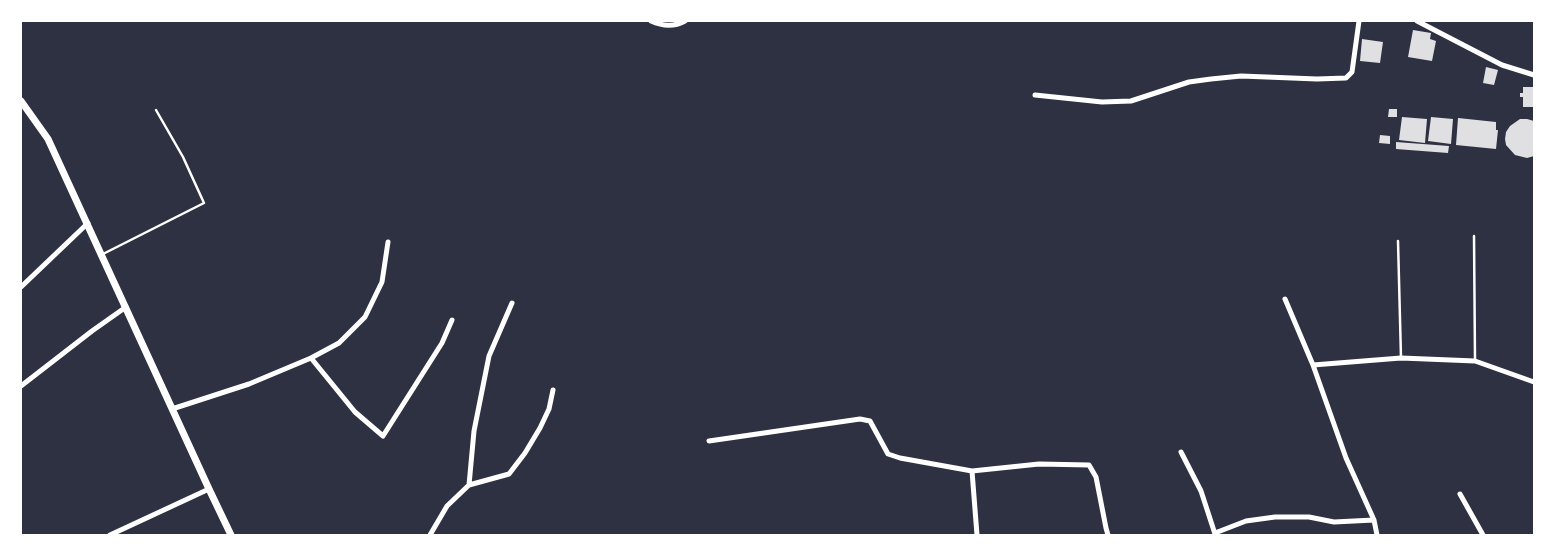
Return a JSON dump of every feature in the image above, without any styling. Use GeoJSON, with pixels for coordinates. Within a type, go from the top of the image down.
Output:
{"type":"FeatureCollection","features":[{"type":"Feature","properties":{"kind":"street"},"geometry":{"type":"LineString","coordinates":[[651,21],[669,26],[681,24],[685,21]]}},
{"type":"Feature","properties":{"kind":"street"},"geometry":{"type":"LineString","coordinates":[[1035,95],[1102,102],[1132,101],[1189,82],[1218,78],[1241,76],[1317,79],[1346,78],[1352,72],[1359,21]]}},
{"type":"Feature","properties":{"kind":"street"},"geometry":{"type":"LineString","coordinates":[[1417,21],[1502,66],[1534,75]]}},
{"type":"Feature","properties":{"kind":"street"},"geometry":{"type":"LineString","coordinates":[[21,101],[48,139],[172,410],[232,535]]}},
{"type":"Feature","properties":{"kind":"street"},"geometry":{"type":"LineString","coordinates":[[21,287],[88,223]]}},
{"type":"Feature","properties":{"kind":"street"},"geometry":{"type":"LineString","coordinates":[[172,410],[249,384],[311,358],[339,343],[365,317],[382,282],[388,242]]}},
{"type":"Feature","properties":{"kind":"street"},"geometry":{"type":"LineString","coordinates":[[1286,299],[1313,365],[1346,458],[1374,520],[1377,535]]}},
{"type":"Feature","properties":{"kind":"street"},"geometry":{"type":"LineString","coordinates":[[469,485],[474,431],[489,356],[512,303]]}},
{"type":"Feature","properties":{"kind":"street"},"geometry":{"type":"LineString","coordinates":[[21,386],[126,307]]}},
{"type":"Feature","properties":{"kind":"street"},"geometry":{"type":"LineString","coordinates":[[311,358],[355,412],[383,436],[442,344],[452,320]]}},
{"type":"Feature","properties":{"kind":"street"},"geometry":{"type":"LineString","coordinates":[[1313,365],[1401,358],[1475,361],[1534,382]]}},
{"type":"Feature","properties":{"kind":"street"},"geometry":{"type":"LineString","coordinates":[[430,535],[448,506],[469,485],[509,474],[525,453],[540,428],[549,409],[553,390]]}},
{"type":"Feature","properties":{"kind":"street"},"geometry":{"type":"LineString","coordinates":[[709,441],[860,419],[870,421],[888,454],[900,458],[972,470],[1039,464],[1090,465],[1096,477],[1108,535]]}},
{"type":"Feature","properties":{"kind":"street"},"geometry":{"type":"LineString","coordinates":[[1181,452],[1200,491],[1215,534],[1246,521],[1275,517],[1309,517],[1334,522],[1374,520]]}},
{"type":"Feature","properties":{"kind":"street"},"geometry":{"type":"LineString","coordinates":[[972,470],[977,535]]}},
{"type":"Feature","properties":{"kind":"street"},"geometry":{"type":"LineString","coordinates":[[110,535],[209,489]]}},
{"type":"Feature","properties":{"kind":"street"},"geometry":{"type":"LineString","coordinates":[[1460,494],[1483,535]]}},
{"type":"Feature","properties":{"kind":"lane"},"geometry":{"type":"LineString","coordinates":[[102,255],[204,203],[183,158],[156,110]]}},
{"type":"Feature","properties":{"kind":"lane"},"geometry":{"type":"LineString","coordinates":[[1474,236],[1475,361]]}},
{"type":"Feature","properties":{"kind":"lane"},"geometry":{"type":"LineString","coordinates":[[1398,241],[1401,358]]}},
{"type":"Feature","properties":{"kind":"building"},"geometry":{"type":"Polygon","coordinates":[[[1413,30],[1431,33],[1430,39],[1436,41],[1432,61],[1408,57],[1413,30]]]}},
{"type":"Feature","properties":{"kind":"building"},"geometry":{"type":"Polygon","coordinates":[[[1362,39],[1383,42],[1380,63],[1360,61],[1362,39]]]}},
{"type":"Feature","properties":{"kind":"building"},"geometry":{"type":"Polygon","coordinates":[[[1486,67],[1498,70],[1494,85],[1483,83],[1486,67]]]}},
{"type":"Feature","properties":{"kind":"building"},"geometry":{"type":"Polygon","coordinates":[[[1523,87],[1534,87],[1534,107],[1523,107],[1523,97],[1520,97],[1520,93],[1523,93],[1523,87]]]}},
{"type":"Feature","properties":{"kind":"building"},"geometry":{"type":"Polygon","coordinates":[[[1389,109],[1397,109],[1397,117],[1388,117],[1389,109]]]}},
{"type":"Feature","properties":{"kind":"building"},"geometry":{"type":"Polygon","coordinates":[[[1402,117],[1427,119],[1425,143],[1399,140],[1402,117]]]}},
{"type":"Feature","properties":{"kind":"building"},"geometry":{"type":"Polygon","coordinates":[[[1431,117],[1453,119],[1451,144],[1428,141],[1431,117]]]}},
{"type":"Feature","properties":{"kind":"building"},"geometry":{"type":"Polygon","coordinates":[[[1458,118],[1496,122],[1496,130],[1498,130],[1496,149],[1456,145],[1458,118]]]}},
{"type":"Feature","properties":{"kind":"building"},"geometry":{"type":"Polygon","coordinates":[[[1520,119],[1534,121],[1534,156],[1527,158],[1515,155],[1506,145],[1506,132],[1510,126],[1520,119]]]}},
{"type":"Feature","properties":{"kind":"building"},"geometry":{"type":"Polygon","coordinates":[[[1380,135],[1390,136],[1390,144],[1379,143],[1380,135]]]}},
{"type":"Feature","properties":{"kind":"building"},"geometry":{"type":"Polygon","coordinates":[[[1396,142],[1449,146],[1448,153],[1396,149],[1396,142]]]}}]}
